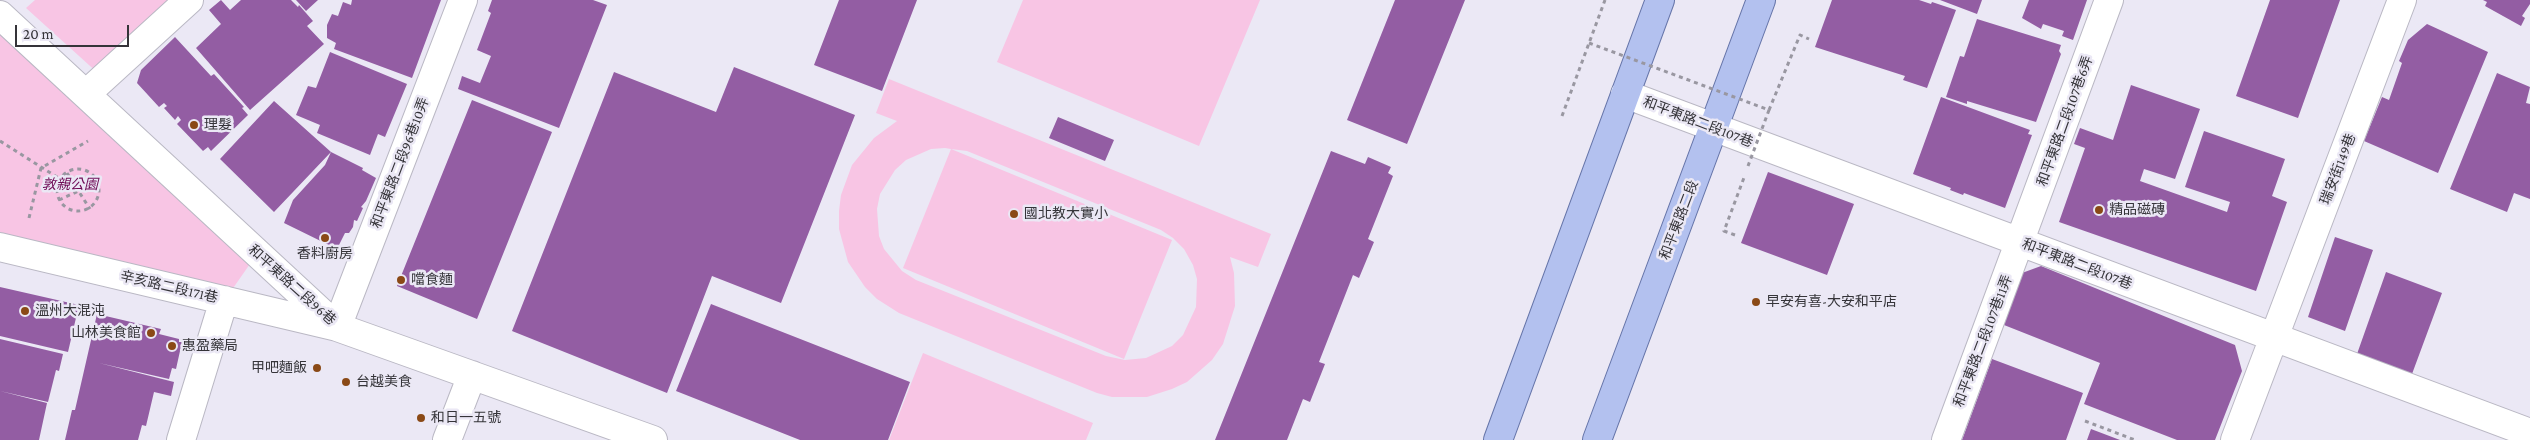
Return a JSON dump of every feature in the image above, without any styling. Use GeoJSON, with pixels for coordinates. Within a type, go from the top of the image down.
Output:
{"type":"FeatureCollection","features":[{"type":"Feature","properties":{"kind":"main road"},"geometry":{"type":"LineString","coordinates":[[1498,440],[1660,0]]}},
{"type":"Feature","properties":{"kind":"main road","name":"和平東路二段"},"geometry":{"type":"LineString","coordinates":[[1597,440],[1761,0]]}},
{"type":"Feature","properties":{"kind":"street"},"geometry":{"type":"LineString","coordinates":[[86,94],[189,0]]}},
{"type":"Feature","properties":{"kind":"street","name":"和平東路二段96巷10弄"},"geometry":{"type":"LineString","coordinates":[[337,327],[462,0]]}},
{"type":"Feature","properties":{"kind":"street","name":"和平東路二段107巷6弄"},"geometry":{"type":"LineString","coordinates":[[2020,243],[2109,0]]}},
{"type":"Feature","properties":{"kind":"street","name":"瑞安街149巷"},"geometry":{"type":"LineString","coordinates":[[2235,440],[2402,0]]}},
{"type":"Feature","properties":{"kind":"street","name":"和平東路二段96巷"},"geometry":{"type":"LineString","coordinates":[[0,15],[337,327],[653,440]]}},
{"type":"Feature","properties":{"kind":"street","name":"和平東路二段107巷"},"geometry":{"type":"LineString","coordinates":[[1625,94],[2274,338],[2525,429]]}},
{"type":"Feature","properties":{"kind":"street","name":"和平東路二段107巷11弄"},"geometry":{"type":"LineString","coordinates":[[1946,440],[2020,243]]}},
{"type":"Feature","properties":{"kind":"street","name":"辛亥路二段171巷"},"geometry":{"type":"LineString","coordinates":[[0,247],[337,327]]}},
{"type":"Feature","properties":{"kind":"street"},"geometry":{"type":"LineString","coordinates":[[181,440],[224,300]]}},
{"type":"Feature","properties":{"kind":"street"},"geometry":{"type":"LineString","coordinates":[[447,440],[472,375]]}},
{"type":"Feature","properties":{"kind":"path"},"geometry":{"type":"LineString","coordinates":[[1562,116],[1605,0]]}},
{"type":"Feature","properties":{"kind":"path"},"geometry":{"type":"LineString","coordinates":[[1735,235],[1724,231],[1769,110],[1800,36],[1809,39]]}},
{"type":"Feature","properties":{"kind":"path"},"geometry":{"type":"LineString","coordinates":[[1589,43],[1769,110]]}},
{"type":"Feature","properties":{"kind":"path"},"geometry":{"type":"LineString","coordinates":[[27,225],[41,168],[91,140]]}},
{"type":"Feature","properties":{"kind":"path"},"geometry":{"type":"LineString","coordinates":[[0,141],[60,179]]}},
{"type":"Feature","properties":{"kind":"path"},"geometry":{"type":"LineString","coordinates":[[76,169],[90,172],[98,182],[99,197],[90,209],[84,211],[69,210],[59,200],[57,186],[60,179],[67,173],[76,169]]}},
{"type":"Feature","properties":{"kind":"path"},"geometry":{"type":"LineString","coordinates":[[67,173],[90,209]]}},
{"type":"Feature","properties":{"kind":"path"},"geometry":{"type":"LineString","coordinates":[[59,200],[98,182]]}},
{"type":"Feature","properties":{"kind":"path"},"geometry":{"type":"LineString","coordinates":[[2085,421],[2135,440]]}},
{"type":"Feature","properties":{"kind":"green space"},"geometry":{"type":"Polygon","coordinates":[[[35,0],[181,0],[100,75],[26,8],[35,0]]]}},
{"type":"Feature","properties":{"kind":"green space"},"geometry":{"type":"Polygon","coordinates":[[[1023,0],[1260,0],[1199,146],[997,62],[1023,0]]]}},
{"type":"Feature","properties":{"kind":"green space","name":"敦親公園"},"geometry":{"type":"Polygon","coordinates":[[[0,22],[252,261],[229,294],[0,241],[0,22]]]}},
{"type":"Feature","properties":{"kind":"green space"},"geometry":{"type":"Polygon","coordinates":[[[889,79],[1271,234],[1258,267],[1230,257],[1234,273],[1235,306],[1223,344],[1212,360],[1187,382],[1172,389],[1147,397],[1112,397],[1097,393],[899,313],[877,299],[865,287],[848,262],[839,229],[841,195],[852,165],[874,138],[897,121],[876,113],[889,79]],[[945,148],[931,149],[906,160],[895,170],[880,194],[877,209],[879,236],[884,249],[902,271],[916,280],[1106,356],[1125,360],[1146,358],[1172,346],[1183,335],[1196,307],[1197,279],[1193,265],[1184,249],[1173,238],[1161,230],[967,151],[945,148]]]}},
{"type":"Feature","properties":{"kind":"green space"},"geometry":{"type":"Polygon","coordinates":[[[951,149],[1172,240],[1124,359],[903,268],[951,149]]]}},
{"type":"Feature","properties":{"kind":"green space"},"geometry":{"type":"Polygon","coordinates":[[[923,353],[1093,423],[1086,440],[889,440],[923,353]]]}},
{"type":"Feature","properties":{"kind":"building"},"geometry":{"type":"Polygon","coordinates":[[[221,0],[230,10],[241,0],[291,0],[298,7],[299,5],[313,21],[307,26],[324,44],[250,110],[196,48],[221,24],[209,10],[221,0]]]}},
{"type":"Feature","properties":{"kind":"building"},"geometry":{"type":"Polygon","coordinates":[[[296,0],[318,0],[306,11],[296,0]]]}},
{"type":"Feature","properties":{"kind":"building"},"geometry":{"type":"Polygon","coordinates":[[[352,0],[441,0],[412,78],[334,49],[336,43],[327,38],[327,25],[332,14],[338,16],[343,2],[351,5],[352,0]]]}},
{"type":"Feature","properties":{"kind":"building"},"geometry":{"type":"Polygon","coordinates":[[[492,0],[593,0],[607,5],[559,128],[458,89],[462,76],[480,83],[491,56],[477,50],[491,13],[488,11],[492,0]]]}},
{"type":"Feature","properties":{"kind":"building"},"geometry":{"type":"Polygon","coordinates":[[[839,0],[917,0],[882,91],[814,65],[839,0]]]}},
{"type":"Feature","properties":{"kind":"building"},"geometry":{"type":"Polygon","coordinates":[[[1395,0],[1465,0],[1407,144],[1347,120],[1395,0]]]}},
{"type":"Feature","properties":{"kind":"building"},"geometry":{"type":"Polygon","coordinates":[[[1832,0],[1919,0],[1956,10],[1927,88],[1903,80],[1905,76],[1815,47],[1832,0]]]}},
{"type":"Feature","properties":{"kind":"building"},"geometry":{"type":"Polygon","coordinates":[[[1940,0],[1982,0],[1977,14],[1940,0]]]}},
{"type":"Feature","properties":{"kind":"building"},"geometry":{"type":"Polygon","coordinates":[[[2029,0],[2087,0],[2073,40],[2062,36],[2064,31],[2043,24],[2041,29],[2022,18],[2029,0]]]}},
{"type":"Feature","properties":{"kind":"building"},"geometry":{"type":"Polygon","coordinates":[[[2270,0],[2340,0],[2298,118],[2236,96],[2270,0]]]}},
{"type":"Feature","properties":{"kind":"building"},"geometry":{"type":"Polygon","coordinates":[[[2483,0],[2530,0],[2530,4],[2522,16],[2525,18],[2521,26],[2485,6],[2487,2],[2483,0]]]}},
{"type":"Feature","properties":{"kind":"building"},"geometry":{"type":"Polygon","coordinates":[[[1977,19],[2061,45],[2059,51],[2061,54],[2036,122],[1967,101],[1967,104],[1946,97],[1960,56],[1964,57],[1977,19]]]}},
{"type":"Feature","properties":{"kind":"building"},"geometry":{"type":"Polygon","coordinates":[[[2427,24],[2488,52],[2438,173],[2364,141],[2382,97],[2389,100],[2402,63],[2399,61],[2408,40],[2427,24]]]}},
{"type":"Feature","properties":{"kind":"building"},"geometry":{"type":"Polygon","coordinates":[[[175,37],[211,76],[214,74],[244,107],[242,108],[248,115],[211,151],[208,147],[203,151],[177,124],[181,120],[178,116],[175,120],[164,108],[167,106],[164,103],[159,107],[137,83],[141,70],[175,37]]]}},
{"type":"Feature","properties":{"kind":"building"},"geometry":{"type":"Polygon","coordinates":[[[330,52],[407,84],[385,137],[378,134],[370,155],[317,133],[320,125],[296,115],[308,86],[316,88],[330,52]]]}},
{"type":"Feature","properties":{"kind":"building"},"geometry":{"type":"Polygon","coordinates":[[[734,67],[855,115],[781,303],[712,276],[667,393],[512,331],[614,72],[716,112],[734,67]]]}},
{"type":"Feature","properties":{"kind":"building"},"geometry":{"type":"Polygon","coordinates":[[[2497,73],[2530,87],[2526,103],[2530,104],[2530,199],[2514,193],[2507,212],[2450,189],[2497,73]]]}},
{"type":"Feature","properties":{"kind":"building"},"geometry":{"type":"Polygon","coordinates":[[[2131,85],[2200,109],[2175,179],[2144,169],[2140,181],[2227,212],[2230,202],[2185,187],[2204,131],[2285,159],[2272,196],[2287,202],[2256,291],[2059,222],[2085,148],[2074,144],[2080,128],[2113,140],[2131,85]]]}},
{"type":"Feature","properties":{"kind":"building"},"geometry":{"type":"Polygon","coordinates":[[[1941,97],[2030,130],[2028,134],[2032,135],[2005,208],[1964,193],[1963,195],[1950,190],[1951,188],[1913,174],[1941,97]]]}},
{"type":"Feature","properties":{"kind":"building"},"geometry":{"type":"Polygon","coordinates":[[[472,100],[552,132],[477,319],[397,286],[472,100]]]}},
{"type":"Feature","properties":{"kind":"building"},"geometry":{"type":"Polygon","coordinates":[[[274,101],[331,152],[274,212],[220,159],[274,101]]]}},
{"type":"Feature","properties":{"kind":"building"},"geometry":{"type":"Polygon","coordinates":[[[1058,117],[1114,140],[1105,161],[1049,138],[1058,117]]]}},
{"type":"Feature","properties":{"kind":"building"},"geometry":{"type":"Polygon","coordinates":[[[1331,151],[1365,164],[1368,157],[1391,167],[1388,173],[1393,176],[1368,239],[1374,242],[1359,278],[1353,275],[1319,362],[1325,364],[1310,402],[1303,399],[1287,440],[1215,440],[1331,151]]]}},
{"type":"Feature","properties":{"kind":"building"},"geometry":{"type":"Polygon","coordinates":[[[331,152],[363,168],[362,170],[376,178],[366,201],[361,207],[363,208],[357,221],[354,220],[353,227],[349,233],[345,233],[337,249],[284,223],[293,200],[325,165],[331,152]]]}},
{"type":"Feature","properties":{"kind":"building"},"geometry":{"type":"Polygon","coordinates":[[[1768,172],[1854,204],[1827,275],[1741,243],[1768,172]]]}},
{"type":"Feature","properties":{"kind":"building"},"geometry":{"type":"Polygon","coordinates":[[[2335,237],[2373,250],[2345,331],[2308,317],[2335,237]]]}},
{"type":"Feature","properties":{"kind":"building"},"geometry":{"type":"Polygon","coordinates":[[[2041,266],[2235,345],[2242,371],[2215,440],[2177,440],[2084,404],[2100,363],[2004,325],[2022,273],[2041,266]]]}},
{"type":"Feature","properties":{"kind":"building"},"geometry":{"type":"Polygon","coordinates":[[[2386,272],[2442,293],[2412,374],[2357,354],[2386,272]]]}},
{"type":"Feature","properties":{"kind":"building"},"geometry":{"type":"Polygon","coordinates":[[[0,287],[79,305],[68,352],[0,336],[0,287]]]}},
{"type":"Feature","properties":{"kind":"building"},"geometry":{"type":"Polygon","coordinates":[[[711,304],[910,382],[888,440],[800,440],[676,391],[711,304]]]}},
{"type":"Feature","properties":{"kind":"building"},"geometry":{"type":"Polygon","coordinates":[[[97,314],[161,329],[159,334],[179,339],[179,342],[182,342],[176,369],[172,368],[169,379],[99,363],[174,382],[171,396],[154,392],[146,426],[142,425],[138,440],[65,440],[72,410],[75,410],[97,314]]]}},
{"type":"Feature","properties":{"kind":"building"},"geometry":{"type":"Polygon","coordinates":[[[0,339],[63,354],[59,371],[56,370],[48,402],[0,391],[0,339]]]}},
{"type":"Feature","properties":{"kind":"building"},"geometry":{"type":"Polygon","coordinates":[[[1992,359],[2083,393],[2066,440],[1962,440],[1992,359]]]}},
{"type":"Feature","properties":{"kind":"building"},"geometry":{"type":"Polygon","coordinates":[[[0,391],[47,403],[39,440],[0,440],[0,391]]]}},
{"type":"Feature","properties":{"kind":"building"},"geometry":{"type":"Polygon","coordinates":[[[2091,429],[2120,440],[2087,440],[2091,429]]]}},
{"type":"Feature","properties":{"kind":"place","name":"理髮"},"geometry":{"type":"Point","coordinates":[194,125]}},
{"type":"Feature","properties":{"kind":"place","name":"精品磁磚"},"geometry":{"type":"Point","coordinates":[2099,210]}},
{"type":"Feature","properties":{"kind":"place","name":"國北教大實小"},"geometry":{"type":"Point","coordinates":[1014,214]}},
{"type":"Feature","properties":{"kind":"place","name":"香料廚房"},"geometry":{"type":"Point","coordinates":[325,238]}},
{"type":"Feature","properties":{"kind":"place","name":"噹食麵"},"geometry":{"type":"Point","coordinates":[401,280]}},
{"type":"Feature","properties":{"kind":"place","name":"早安有喜-大安和平店"},"geometry":{"type":"Point","coordinates":[1756,302]}},
{"type":"Feature","properties":{"kind":"place","name":"溫州大混沌"},"geometry":{"type":"Point","coordinates":[25,311]}},
{"type":"Feature","properties":{"kind":"place","name":"山林美食館"},"geometry":{"type":"Point","coordinates":[151,333]}},
{"type":"Feature","properties":{"kind":"place","name":"惠盈藥局"},"geometry":{"type":"Point","coordinates":[172,346]}},
{"type":"Feature","properties":{"kind":"place","name":"甲吧麵飯"},"geometry":{"type":"Point","coordinates":[317,368]}},
{"type":"Feature","properties":{"kind":"place","name":"台越美食"},"geometry":{"type":"Point","coordinates":[346,382]}},
{"type":"Feature","properties":{"kind":"place","name":"和日一五號"},"geometry":{"type":"Point","coordinates":[421,418]}}]}
